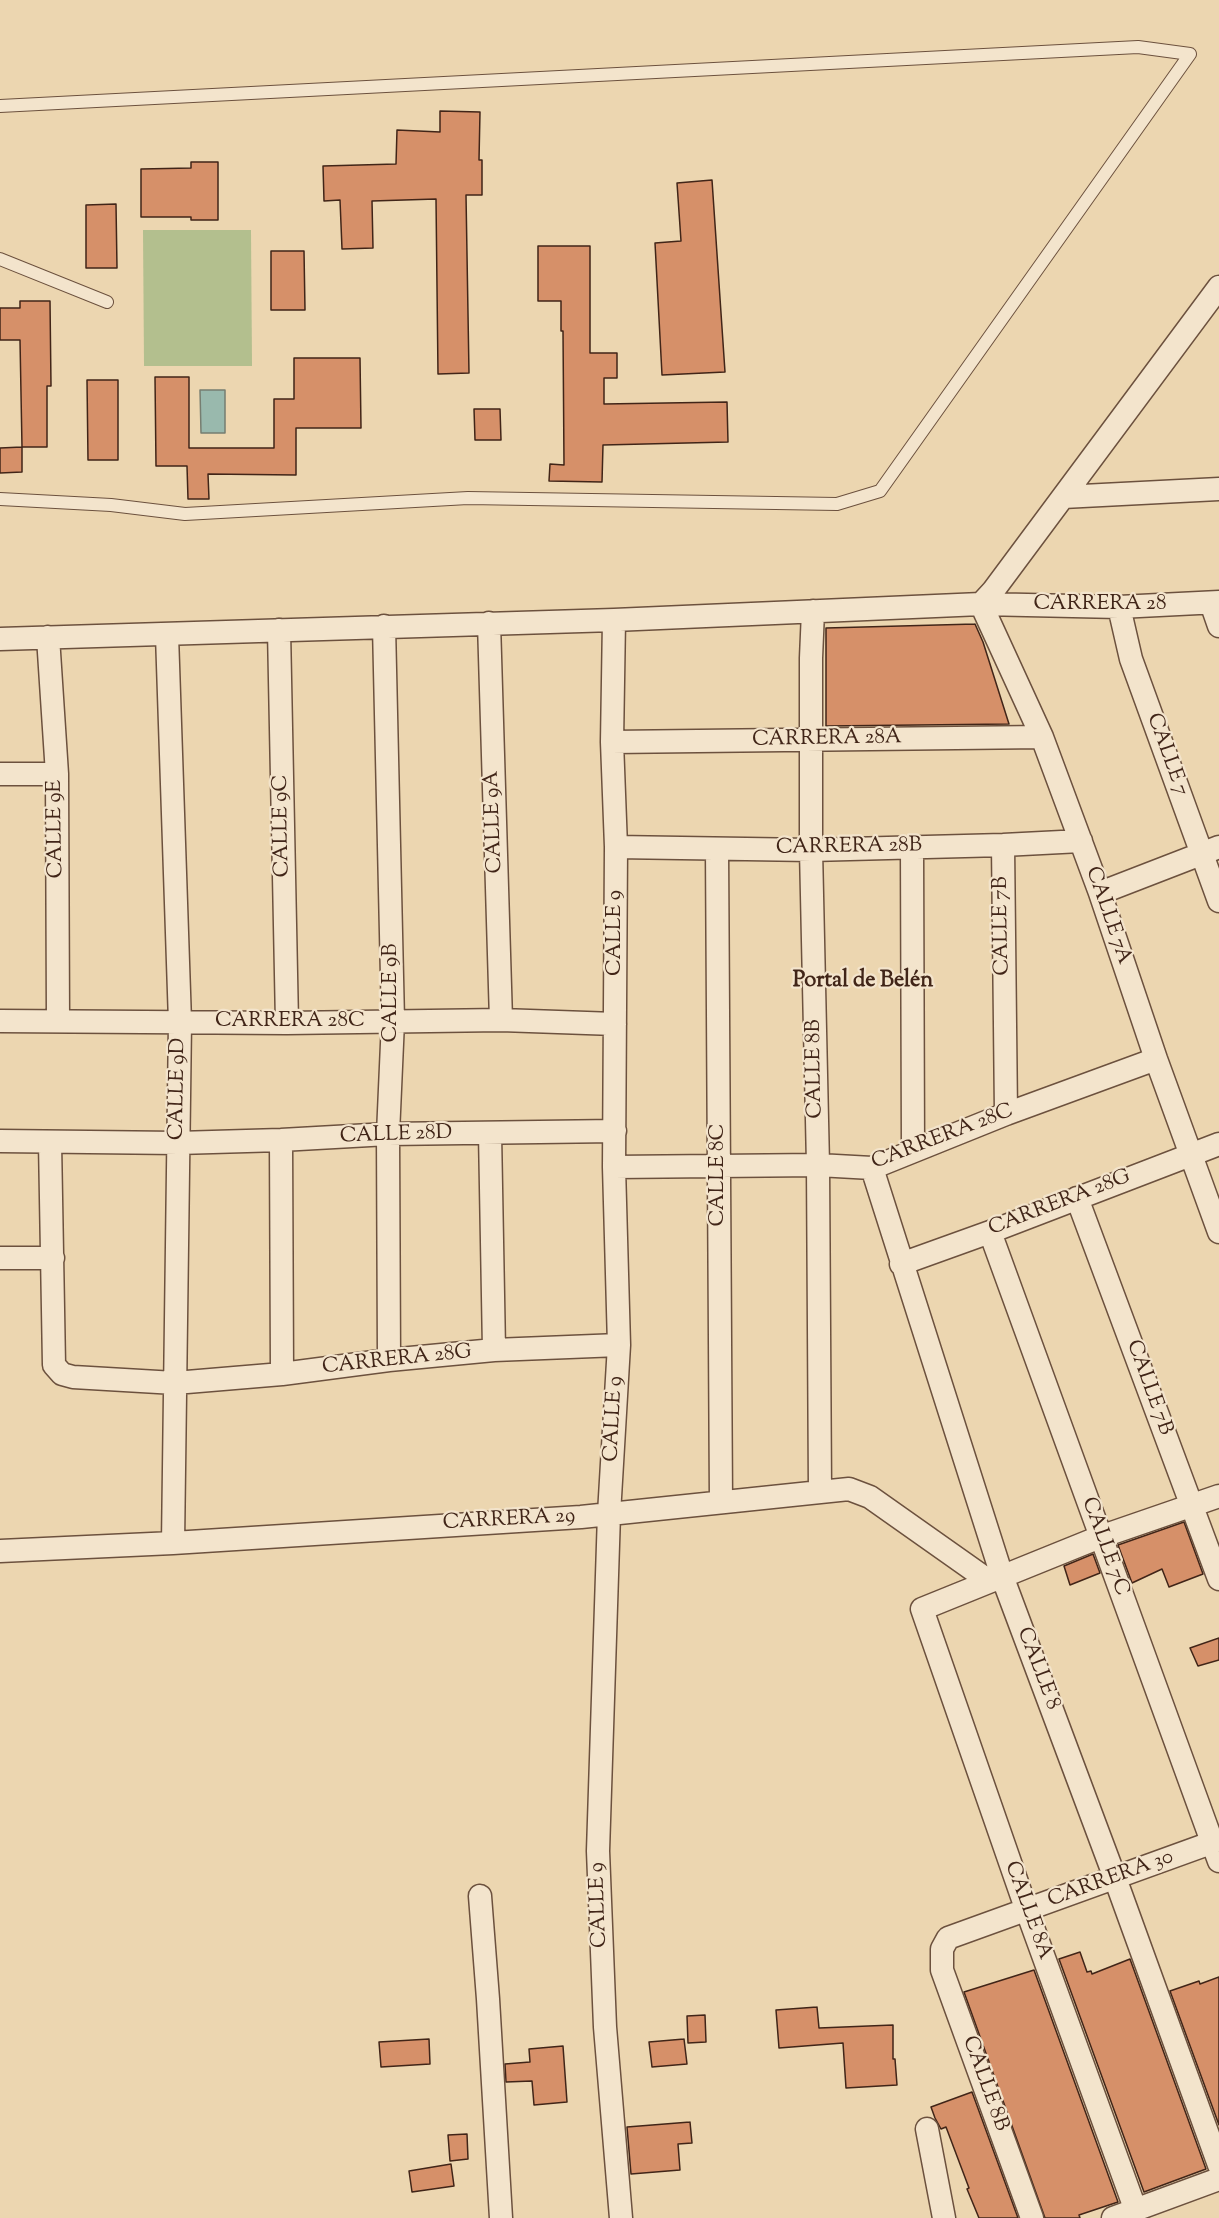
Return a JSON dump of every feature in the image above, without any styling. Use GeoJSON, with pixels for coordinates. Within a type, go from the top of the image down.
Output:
{"type":"FeatureCollection","features":[{"type":"Feature","properties":{"kind":"street"},"geometry":{"type":"LineString","coordinates":[[981,604],[1219,287]]}},
{"type":"Feature","properties":{"kind":"street"},"geometry":{"type":"LineString","coordinates":[[1062,497],[1219,489]]}},
{"type":"Feature","properties":{"kind":"street"},"geometry":{"type":"LineString","coordinates":[[1215,602],[1219,626]]}},
{"type":"Feature","properties":{"kind":"street","name":"CARRERA 28"},"geometry":{"type":"LineString","coordinates":[[0,639],[614,620],[981,604],[1119,607],[1215,602]]}},
{"type":"Feature","properties":{"kind":"street","name":"CALLE 7A"},"geometry":{"type":"LineString","coordinates":[[981,604],[1042,736],[1100,893],[1156,1059],[1219,1232]]}},
{"type":"Feature","properties":{"kind":"street","name":"CALLE 7"},"geometry":{"type":"LineString","coordinates":[[1119,607],[1131,659],[1210,850],[1219,902]]}},
{"type":"Feature","properties":{"kind":"street","name":"CALLE 8B"},"geometry":{"type":"LineString","coordinates":[[813,611],[811,850],[818,1165],[820,1492]]}},
{"type":"Feature","properties":{"kind":"street","name":"CALLE 9"},"geometry":{"type":"LineString","coordinates":[[614,620],[612,742],[616,847],[614,1167],[619,1345],[609,1514],[598,1851],[605,2027],[621,2218]]}},
{"type":"Feature","properties":{"kind":"street","name":"CALLE 9A"},"geometry":{"type":"LineString","coordinates":[[489,623],[501,1020]]}},
{"type":"Feature","properties":{"kind":"street","name":"CALLE 9B"},"geometry":{"type":"LineString","coordinates":[[384,626],[393,1021],[388,1134],[389,1360]]}},
{"type":"Feature","properties":{"kind":"street","name":"CALLE 9C"},"geometry":{"type":"LineString","coordinates":[[279,630],[287,1023]]}},
{"type":"Feature","properties":{"kind":"street","name":"CALLE 9D"},"geometry":{"type":"LineString","coordinates":[[167,635],[180,1022],[172,1543]]}},
{"type":"Feature","properties":{"kind":"street","name":"CALLE 9E"},"geometry":{"type":"LineString","coordinates":[[48,637],[57,774],[58,1021]]}},
{"type":"Feature","properties":{"kind":"street","name":"CARRERA 28A"},"geometry":{"type":"LineString","coordinates":[[612,742],[1042,736]]}},
{"type":"Feature","properties":{"kind":"street"},"geometry":{"type":"LineString","coordinates":[[0,774],[57,774]]}},
{"type":"Feature","properties":{"kind":"street","name":"CARRERA 28B"},"geometry":{"type":"LineString","coordinates":[[616,847],[811,850],[1081,841]]}},
{"type":"Feature","properties":{"kind":"street","name":"CALLE 7B"},"geometry":{"type":"LineString","coordinates":[[1003,845],[1006,1114]]}},
{"type":"Feature","properties":{"kind":"street"},"geometry":{"type":"LineString","coordinates":[[912,847],[913,1151]]}},
{"type":"Feature","properties":{"kind":"street","name":"CALLE 8C"},"geometry":{"type":"LineString","coordinates":[[717,849],[721,1502]]}},
{"type":"Feature","properties":{"kind":"street"},"geometry":{"type":"LineString","coordinates":[[1100,893],[1210,850]]}},
{"type":"Feature","properties":{"kind":"street","name":"CARRERA 28C"},"geometry":{"type":"LineString","coordinates":[[0,1021],[287,1023],[501,1020],[615,1024]]}},
{"type":"Feature","properties":{"kind":"street","name":"CARRERA 28C"},"geometry":{"type":"LineString","coordinates":[[614,1167],[818,1165],[872,1168],[1006,1114],[1156,1059]]}},
{"type":"Feature","properties":{"kind":"street","name":"CALLE 28D"},"geometry":{"type":"LineString","coordinates":[[0,1141],[178,1143],[388,1134],[615,1131]]}},
{"type":"Feature","properties":{"kind":"street"},"geometry":{"type":"LineString","coordinates":[[490,1133],[494,1350]]}},
{"type":"Feature","properties":{"kind":"street"},"geometry":{"type":"LineString","coordinates":[[281,1140],[282,1374]]}},
{"type":"Feature","properties":{"kind":"street"},"geometry":{"type":"LineString","coordinates":[[0,1258],[53,1258],[50,1142]]}},
{"type":"Feature","properties":{"kind":"street","name":"CARRERA 28G"},"geometry":{"type":"LineString","coordinates":[[901,1264],[1219,1144]]}},
{"type":"Feature","properties":{"kind":"street","name":"CALLE 8"},"geometry":{"type":"LineString","coordinates":[[872,1168],[995,1578],[1115,1878],[1219,2165]]}},
{"type":"Feature","properties":{"kind":"street","name":"CALLE 7B"},"geometry":{"type":"LineString","coordinates":[[1077,1198],[1219,1579]]}},
{"type":"Feature","properties":{"kind":"street","name":"CALLE 7C"},"geometry":{"type":"LineString","coordinates":[[990,1232],[1100,1537],[1217,1848]]}},
{"type":"Feature","properties":{"kind":"street","name":"CARRERA 28G"},"geometry":{"type":"LineString","coordinates":[[53,1258],[54,1365],[62,1374],[73,1377],[175,1383],[282,1374],[389,1360],[494,1350],[619,1345]]}},
{"type":"Feature","properties":{"kind":"street","name":"CARRERA 29"},"geometry":{"type":"LineString","coordinates":[[0,1551],[172,1543],[609,1514],[849,1489],[870,1497],[995,1578]]}},
{"type":"Feature","properties":{"kind":"street"},"geometry":{"type":"LineString","coordinates":[[995,1578],[1100,1537],[1219,1496]]}},
{"type":"Feature","properties":{"kind":"street","name":"CALLE 8A"},"geometry":{"type":"LineString","coordinates":[[995,1578],[922,1609],[1027,1911],[1136,2211]]}},
{"type":"Feature","properties":{"kind":"street","name":"CARRERA 30"},"geometry":{"type":"LineString","coordinates":[[942,1949],[948,1938],[1115,1878],[1217,1848]]}},
{"type":"Feature","properties":{"kind":"street"},"geometry":{"type":"LineString","coordinates":[[480,1896],[489,1999],[501,2218]]}},
{"type":"Feature","properties":{"kind":"street","name":"CALLE 8B"},"geometry":{"type":"LineString","coordinates":[[942,1949],[942,1970],[1032,2218]]}},
{"type":"Feature","properties":{"kind":"street"},"geometry":{"type":"LineString","coordinates":[[927,2129],[944,2218]]}},
{"type":"Feature","properties":{"kind":"street"},"geometry":{"type":"LineString","coordinates":[[1113,2218],[1219,2179]]}},
{"type":"Feature","properties":{"kind":"lane"},"geometry":{"type":"LineString","coordinates":[[0,106],[1138,46],[1190,54],[880,491],[837,504],[468,498],[185,514],[111,505],[0,499]]}},
{"type":"Feature","properties":{"kind":"lane"},"geometry":{"type":"LineString","coordinates":[[0,259],[107,302]]}},
{"type":"Feature","properties":{"kind":"green space"},"geometry":{"type":"Polygon","coordinates":[[[143,230],[251,230],[252,366],[144,366],[143,230]]]}},
{"type":"Feature","properties":{"kind":"shaded area"},"geometry":{"type":"Polygon","coordinates":[[[200,390],[225,390],[225,433],[201,433],[200,390]]]}},
{"type":"Feature","properties":{"kind":"building"},"geometry":{"type":"Polygon","coordinates":[[[440,111],[480,112],[479,160],[482,160],[482,195],[466,195],[469,373],[438,374],[436,199],[372,201],[373,248],[342,249],[340,200],[324,201],[323,166],[396,164],[397,130],[440,132],[440,111]]]}},
{"type":"Feature","properties":{"kind":"building"},"geometry":{"type":"Polygon","coordinates":[[[191,162],[218,162],[218,220],[191,220],[191,217],[141,217],[141,169],[191,168],[191,162]]]}},
{"type":"Feature","properties":{"kind":"building"},"geometry":{"type":"Polygon","coordinates":[[[712,180],[725,372],[662,375],[655,243],[681,241],[677,183],[712,180]]]}},
{"type":"Feature","properties":{"kind":"building"},"geometry":{"type":"Polygon","coordinates":[[[116,204],[117,268],[86,268],[86,205],[116,204]]]}},
{"type":"Feature","properties":{"kind":"building"},"geometry":{"type":"Polygon","coordinates":[[[538,246],[590,246],[590,353],[617,353],[617,378],[604,378],[604,404],[727,402],[728,442],[603,445],[602,482],[549,481],[550,464],[564,465],[563,331],[561,331],[561,301],[538,301],[538,246]]]}},
{"type":"Feature","properties":{"kind":"building"},"geometry":{"type":"Polygon","coordinates":[[[271,251],[304,251],[305,310],[271,310],[271,251]]]}},
{"type":"Feature","properties":{"kind":"building"},"geometry":{"type":"Polygon","coordinates":[[[20,301],[50,301],[51,386],[47,386],[47,447],[22,447],[20,340],[0,340],[0,308],[20,308],[20,301]]]}},
{"type":"Feature","properties":{"kind":"building"},"geometry":{"type":"Polygon","coordinates":[[[294,358],[360,358],[361,428],[296,428],[296,475],[208,474],[209,499],[188,499],[187,466],[156,466],[155,377],[189,377],[189,448],[274,448],[274,399],[294,399],[294,358]]]}},
{"type":"Feature","properties":{"kind":"building"},"geometry":{"type":"Polygon","coordinates":[[[87,380],[118,380],[118,460],[88,460],[87,380]]]}},
{"type":"Feature","properties":{"kind":"building"},"geometry":{"type":"Polygon","coordinates":[[[474,409],[500,409],[501,440],[475,440],[474,409]]]}},
{"type":"Feature","properties":{"kind":"building"},"geometry":{"type":"Polygon","coordinates":[[[22,447],[22,472],[0,473],[0,448],[22,447]]]}},
{"type":"Feature","properties":{"kind":"building"},"geometry":{"type":"Polygon","coordinates":[[[975,624],[1009,724],[826,726],[826,628],[975,624]]]}},
{"type":"Feature","properties":{"kind":"building"},"geometry":{"type":"Polygon","coordinates":[[[1184,1522],[1203,1574],[1169,1587],[1162,1569],[1132,1583],[1118,1545],[1184,1522]]]}},
{"type":"Feature","properties":{"kind":"building"},"geometry":{"type":"Polygon","coordinates":[[[1093,1554],[1100,1573],[1070,1585],[1064,1566],[1093,1554]]]}},
{"type":"Feature","properties":{"kind":"building"},"geometry":{"type":"Polygon","coordinates":[[[1219,1638],[1219,1660],[1198,1666],[1190,1648],[1219,1638]]]}},
{"type":"Feature","properties":{"kind":"building"},"geometry":{"type":"Polygon","coordinates":[[[1080,1952],[1087,1972],[1091,1971],[1092,1974],[1130,1959],[1206,2169],[1144,2192],[1059,1959],[1080,1952]]]}},
{"type":"Feature","properties":{"kind":"building"},"geometry":{"type":"Polygon","coordinates":[[[1034,1970],[1118,2202],[1079,2215],[1080,2218],[1045,2218],[964,1992],[1034,1970]]]}},
{"type":"Feature","properties":{"kind":"building"},"geometry":{"type":"Polygon","coordinates":[[[1219,1977],[1219,2125],[1170,1991],[1219,1977]]]}},
{"type":"Feature","properties":{"kind":"building"},"geometry":{"type":"Polygon","coordinates":[[[817,2007],[819,2028],[893,2025],[893,2059],[895,2059],[897,2085],[846,2088],[843,2043],[779,2048],[776,2010],[817,2007]]]}},
{"type":"Feature","properties":{"kind":"building"},"geometry":{"type":"Polygon","coordinates":[[[705,2015],[706,2042],[688,2043],[687,2016],[705,2015]]]}},
{"type":"Feature","properties":{"kind":"building"},"geometry":{"type":"Polygon","coordinates":[[[429,2039],[430,2064],[381,2067],[379,2042],[429,2039]]]}},
{"type":"Feature","properties":{"kind":"building"},"geometry":{"type":"Polygon","coordinates":[[[684,2039],[687,2064],[652,2067],[649,2042],[684,2039]]]}},
{"type":"Feature","properties":{"kind":"building"},"geometry":{"type":"Polygon","coordinates":[[[563,2046],[567,2102],[534,2105],[532,2081],[506,2082],[505,2064],[530,2062],[529,2049],[563,2046]]]}},
{"type":"Feature","properties":{"kind":"building"},"geometry":{"type":"Polygon","coordinates":[[[972,2092],[1018,2218],[979,2218],[946,2127],[941,2129],[935,2118],[931,2107],[972,2092]]]}},
{"type":"Feature","properties":{"kind":"building"},"geometry":{"type":"Polygon","coordinates":[[[690,2122],[692,2143],[678,2144],[680,2170],[631,2174],[627,2127],[690,2122]]]}},
{"type":"Feature","properties":{"kind":"building"},"geometry":{"type":"Polygon","coordinates":[[[467,2134],[468,2159],[450,2161],[448,2135],[467,2134]]]}},
{"type":"Feature","properties":{"kind":"building"},"geometry":{"type":"Polygon","coordinates":[[[451,2164],[454,2186],[412,2192],[409,2171],[451,2164]]]}},
{"type":"Feature","properties":{"kind":"district","name":"Portal de Belén"},"geometry":{"type":"Point","coordinates":[863,982]}}]}
